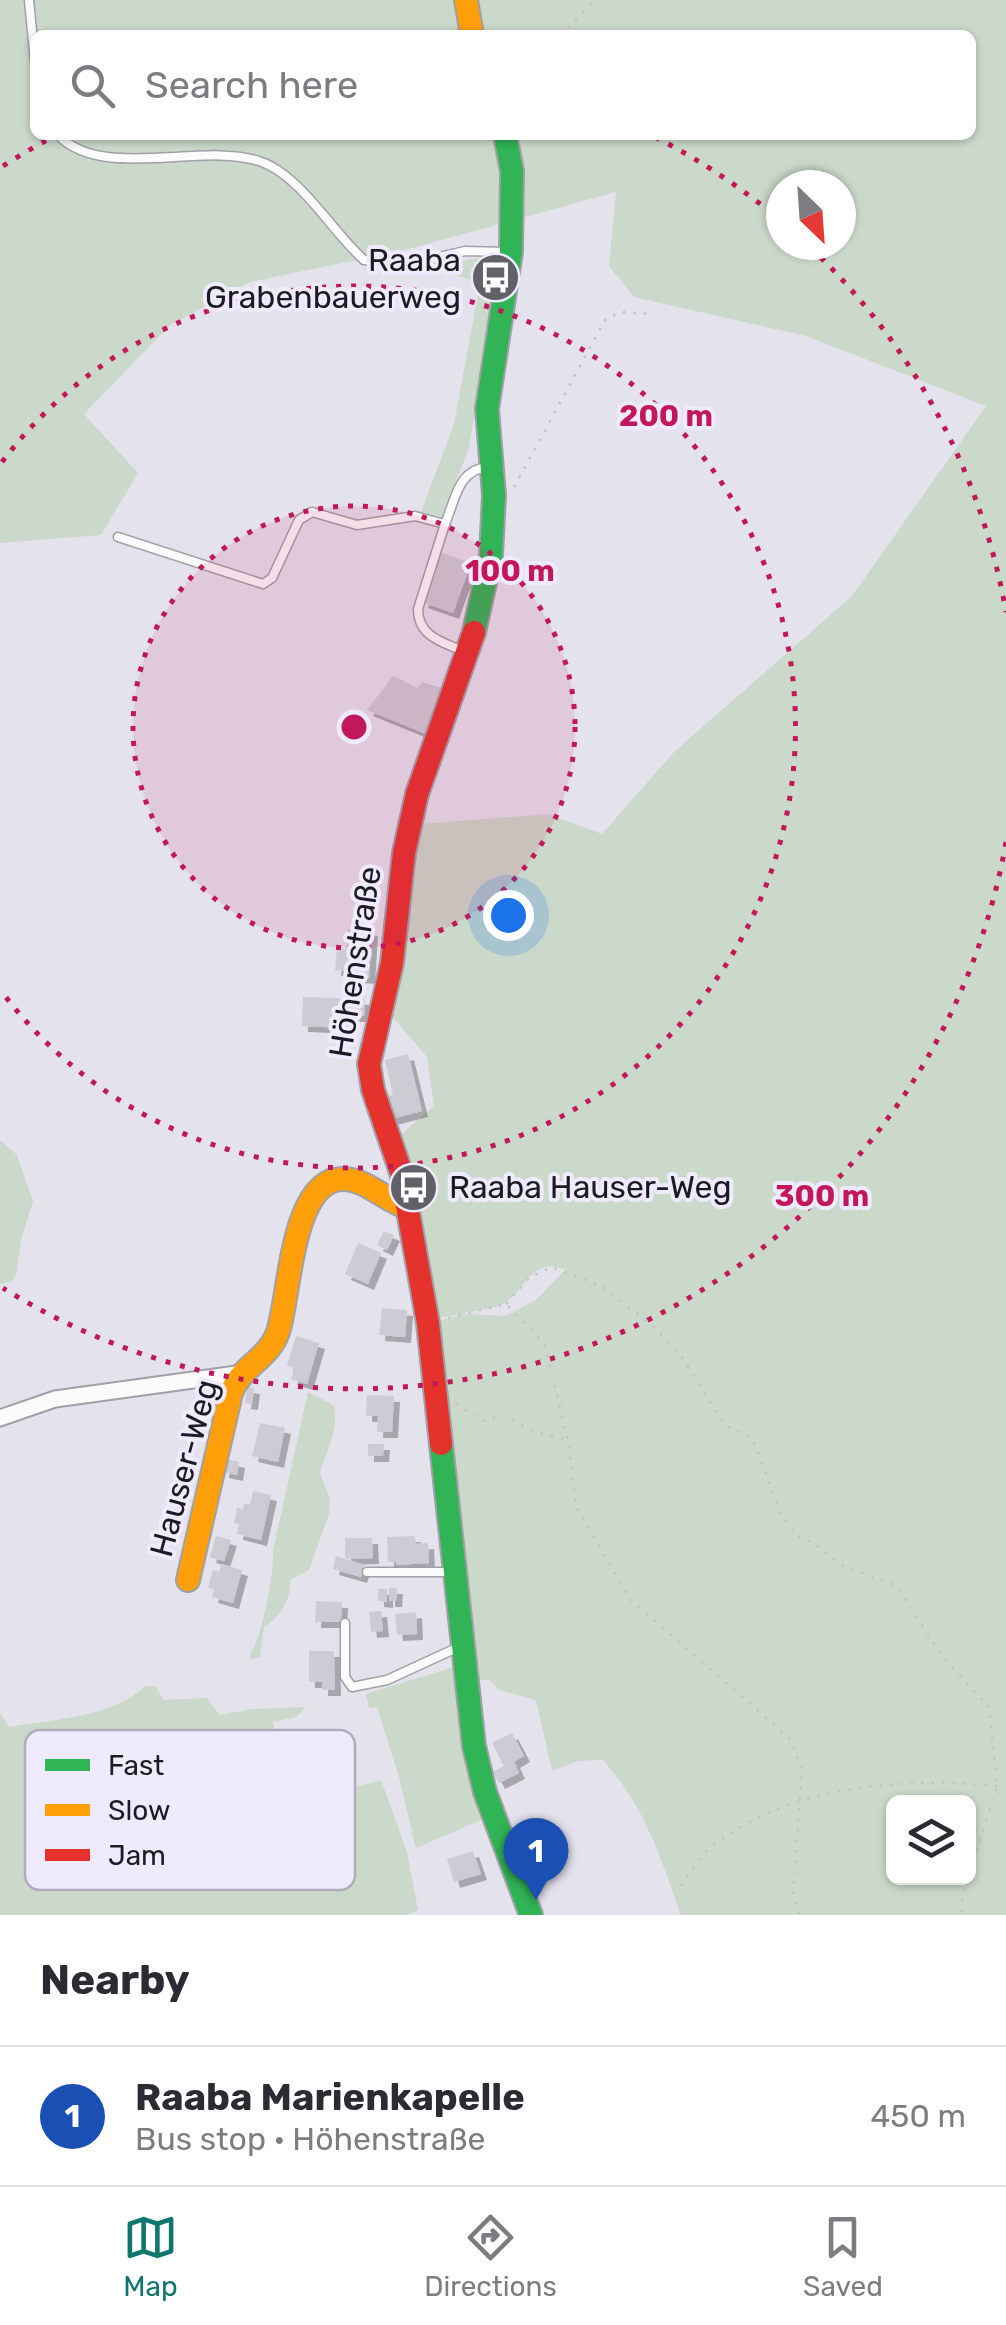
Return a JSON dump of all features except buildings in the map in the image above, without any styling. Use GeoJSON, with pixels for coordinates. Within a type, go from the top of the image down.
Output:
{"type":"FeatureCollection","features":[{"type":"Feature","properties":{"kind":"street"},"geometry":{"type":"LineString","coordinates":[[466,0],[471,30]]}},
{"type":"Feature","properties":{"kind":"street","name":"Höhenstraße"},"geometry":{"type":"LineString","coordinates":[[506,140],[512,171],[511,252],[487,409],[494,494],[491,556],[467,653],[417,794],[404,853],[392,963],[370,1052],[370,1077],[402,1172],[428,1323],[460,1646],[480,1774],[531,1915]]}},
{"type":"Feature","properties":{"kind":"street","name":"Hauser-Weg"},"geometry":{"type":"LineString","coordinates":[[188,1580],[233,1384],[266,1354],[277,1336],[303,1220],[318,1189],[339,1179],[349,1180],[409,1208]]}},
{"type":"Feature","properties":{"kind":"street","name":"Hauser-Weg"},"geometry":{"type":"LineString","coordinates":[[0,1418],[54,1399],[244,1373]]}},
{"type":"Feature","properties":{"kind":"lane"},"geometry":{"type":"LineString","coordinates":[[29,0],[32,30]]}},
{"type":"Feature","properties":{"kind":"lane"},"geometry":{"type":"LineString","coordinates":[[63,140],[69,146],[108,158],[209,154],[260,161],[291,180],[364,260],[405,265],[465,250],[511,252]]}},
{"type":"Feature","properties":{"kind":"lane"},"geometry":{"type":"LineString","coordinates":[[467,653],[427,634],[418,621],[418,609],[465,476],[476,468],[491,467]]}},
{"type":"Feature","properties":{"kind":"lane"},"geometry":{"type":"LineString","coordinates":[[118,537],[264,584],[272,578],[299,520],[312,512],[357,526],[415,516],[446,524]]}},
{"type":"Feature","properties":{"kind":"lane"},"geometry":{"type":"LineString","coordinates":[[367,1572],[453,1572]]}},
{"type":"Feature","properties":{"kind":"lane"},"geometry":{"type":"LineString","coordinates":[[345,1623],[345,1677],[352,1688],[386,1680],[460,1646]]}},
{"type":"Feature","properties":{"kind":"path"},"geometry":{"type":"LineString","coordinates":[[565,30],[596,0]]}},
{"type":"Feature","properties":{"kind":"path"},"geometry":{"type":"LineString","coordinates":[[494,494],[504,494],[516,486],[605,320],[620,312],[651,314]]}},
{"type":"Feature","properties":{"kind":"path"},"geometry":{"type":"LineString","coordinates":[[428,1323],[506,1304],[530,1277],[552,1267],[603,1287],[655,1328],[681,1356],[725,1425],[753,1439],[780,1512],[797,1536],[813,1542],[843,1566],[898,1586],[942,1656],[989,1707],[997,1786],[960,1915]]}},
{"type":"Feature","properties":{"kind":"path"},"geometry":{"type":"LineString","coordinates":[[506,1304],[544,1344],[568,1440],[576,1506],[630,1600],[790,1739],[802,1770],[793,1895],[800,1915]]}},
{"type":"Feature","properties":{"kind":"path"},"geometry":{"type":"LineString","coordinates":[[434,1390],[483,1421],[502,1415],[535,1432],[568,1440]]}},
{"type":"Feature","properties":{"kind":"path"},"geometry":{"type":"LineString","coordinates":[[682,1886],[705,1851],[740,1827],[799,1802],[860,1786],[926,1781],[1006,1787]]}},
{"type":"Feature","properties":{"kind":"green space"},"geometry":{"type":"Polygon","coordinates":[[[0,0],[1006,0],[1006,1915],[681,1915],[641,1814],[603,1760],[578,1761],[552,1771],[536,1700],[499,1690],[489,1679],[471,1682],[433,1322],[465,1314],[505,1316],[536,1300],[565,1270],[538,1270],[500,1305],[433,1319],[399,1136],[434,1106],[427,1057],[389,1013],[411,853],[420,824],[548,814],[602,834],[674,752],[852,596],[986,406],[806,336],[634,297],[609,266],[616,192],[405,250],[250,282],[170,325],[84,414],[138,473],[101,535],[0,543],[0,0]]]}},
{"type":"Feature","properties":{"kind":"green space"},"geometry":{"type":"Polygon","coordinates":[[[499,257],[469,448],[442,517],[421,512],[454,424],[480,283],[445,272],[443,264],[499,257]]]}},
{"type":"Feature","properties":{"kind":"green space"},"geometry":{"type":"Polygon","coordinates":[[[0,1140],[17,1155],[33,1201],[16,1275],[11,1282],[0,1284],[0,1140]]]}},
{"type":"Feature","properties":{"kind":"green space"},"geometry":{"type":"Polygon","coordinates":[[[308,1392],[333,1405],[335,1413],[334,1430],[320,1473],[330,1499],[329,1514],[309,1570],[290,1580],[284,1607],[264,1627],[260,1657],[251,1660],[267,1604],[273,1550],[308,1392]]]}},
{"type":"Feature","properties":{"kind":"green space"},"geometry":{"type":"Polygon","coordinates":[[[457,1666],[488,1817],[416,1848],[377,1707],[369,1708],[366,1694],[457,1666]]]}},
{"type":"Feature","properties":{"kind":"green space"},"geometry":{"type":"Polygon","coordinates":[[[145,1686],[155,1686],[164,1700],[207,1698],[220,1715],[251,1709],[306,1707],[296,1717],[273,1722],[275,1730],[25,1730],[25,1890],[355,1890],[355,1787],[381,1780],[407,1852],[418,1910],[406,1915],[0,1915],[0,1713],[9,1727],[99,1711],[145,1686]]]}},
{"type":"Feature","properties":{"kind":"traffic: fast"},"geometry":{"type":"LineString","coordinates":[[474,632],[491,556],[494,495],[487,409],[511,252],[512,171],[506,140]]}},
{"type":"Feature","properties":{"kind":"traffic: fast"},"geometry":{"type":"LineString","coordinates":[[441,1444],[474,1746],[485,1792],[531,1915]]}},
{"type":"Feature","properties":{"kind":"traffic: slow"},"geometry":{"type":"LineString","coordinates":[[466,0],[471,30]]}},
{"type":"Feature","properties":{"kind":"traffic: slow"},"geometry":{"type":"LineString","coordinates":[[188,1580],[231,1393],[278,1332],[296,1241],[313,1196],[327,1183],[345,1179],[409,1208]]}},
{"type":"Feature","properties":{"kind":"traffic: jam"},"geometry":{"type":"LineString","coordinates":[[441,1444],[428,1323],[401,1172],[373,1090],[369,1064],[392,963],[404,853],[417,794],[474,632]]}},
{"type":"Feature","properties":{"kind":"place","name":"Raaba Grabenbauerweg"},"geometry":{"type":"Point","coordinates":[496,278]}},
{"type":"Feature","properties":{"kind":"place","name":"Raaba Hauser-Weg"},"geometry":{"type":"Point","coordinates":[414,1187]}},
{"type":"Feature","properties":{"kind":"place","name":"Raaba Marienkapelle"},"geometry":{"type":"Point","coordinates":[536,1900]}}]}
